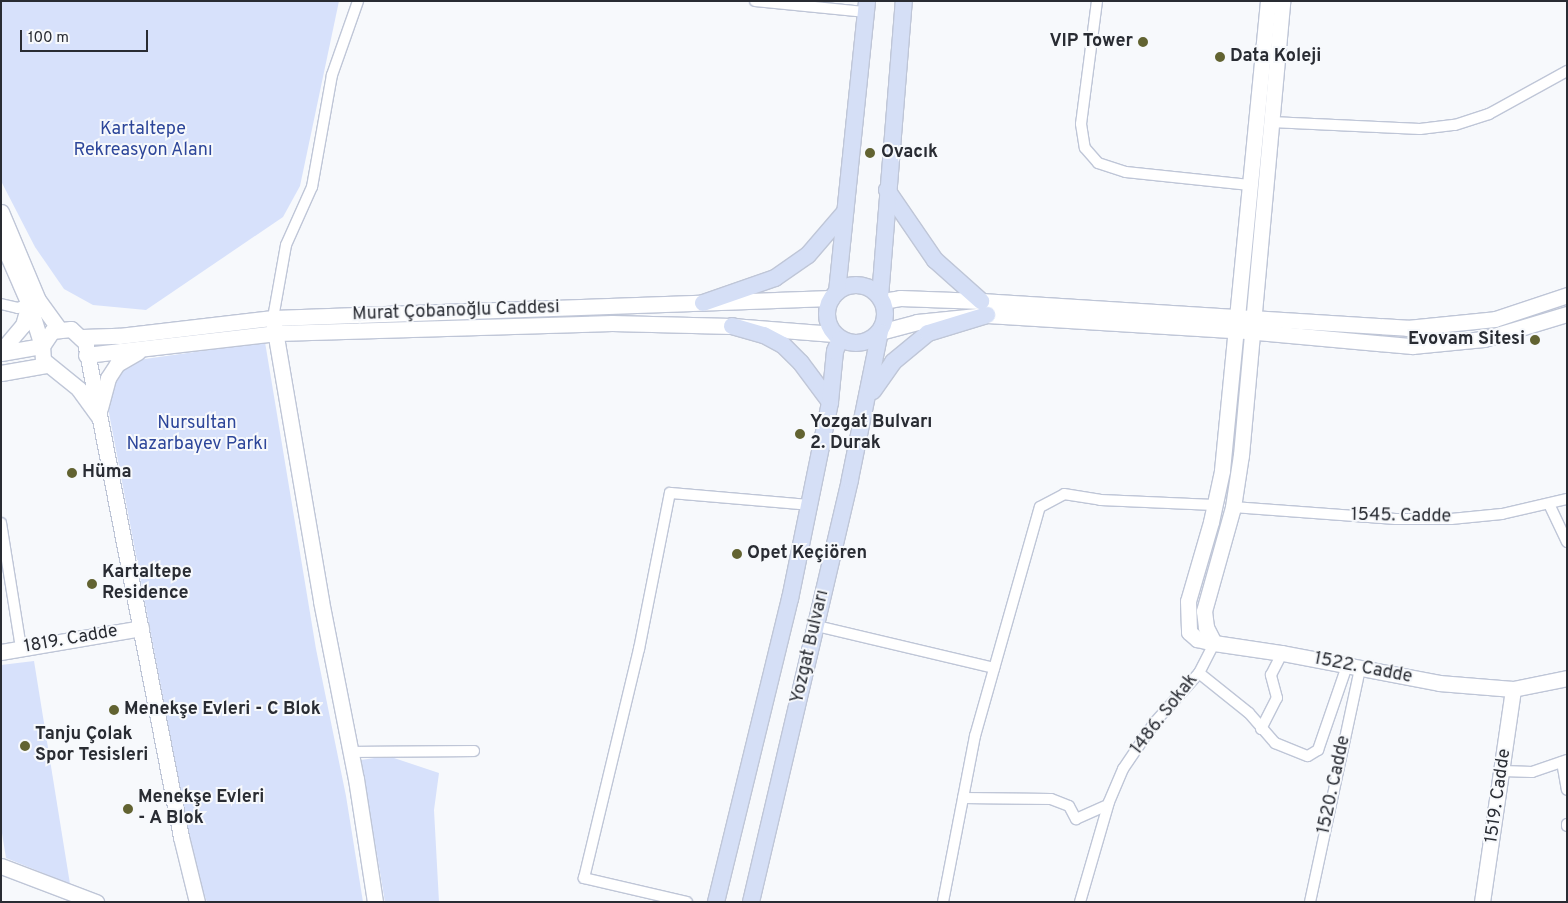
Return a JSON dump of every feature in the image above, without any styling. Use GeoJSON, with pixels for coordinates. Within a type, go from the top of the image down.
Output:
{"type":"FeatureCollection","features":[{"type":"Feature","properties":{"kind":"main road"},"geometry":{"type":"LineString","coordinates":[[880,332],[886,316],[882,299],[887,190],[904,1]]}},
{"type":"Feature","properties":{"kind":"main road"},"geometry":{"type":"LineString","coordinates":[[1215,505],[1222,470],[1268,1]]}},
{"type":"Feature","properties":{"kind":"main road"},"geometry":{"type":"LineString","coordinates":[[1214,643],[1206,627],[1204,611],[1233,507],[1248,396],[1252,316],[1282,1]]}},
{"type":"Feature","properties":{"kind":"main road"},"geometry":{"type":"LineString","coordinates":[[866,6],[846,210],[834,295],[827,318],[837,337],[860,344],[880,332],[984,308]]}},
{"type":"Feature","properties":{"kind":"main road"},"geometry":{"type":"LineString","coordinates":[[887,190],[936,260],[984,308]]}},
{"type":"Feature","properties":{"kind":"main road"},"geometry":{"type":"LineString","coordinates":[[704,303],[775,278],[808,255],[846,210]]}},
{"type":"Feature","properties":{"kind":"main road"},"geometry":{"type":"LineString","coordinates":[[1,212],[33,302],[42,346]]}},
{"type":"Feature","properties":{"kind":"main road"},"geometry":{"type":"LineString","coordinates":[[1,240],[33,302],[58,328]]}},
{"type":"Feature","properties":{"kind":"main road"},"geometry":{"type":"LineString","coordinates":[[834,295],[858,285],[869,288],[882,299],[900,298],[984,308],[1236,323],[1252,332],[1379,345],[1446,344],[1513,332],[1567,314]]}},
{"type":"Feature","properties":{"kind":"main road","name":"Murat Çobanoğlu Caddesi"},"geometry":{"type":"LineString","coordinates":[[82,337],[834,295]]}},
{"type":"Feature","properties":{"kind":"main road"},"geometry":{"type":"LineString","coordinates":[[1236,323],[1252,316],[1378,327],[1437,328],[1494,319],[1567,295]]}},
{"type":"Feature","properties":{"kind":"main road"},"geometry":{"type":"LineString","coordinates":[[1,352],[23,325],[33,302]]}},
{"type":"Feature","properties":{"kind":"main road"},"geometry":{"type":"LineString","coordinates":[[867,401],[893,362],[917,341],[984,308]]}},
{"type":"Feature","properties":{"kind":"main road","name":"Murat Çobanoğlu Caddesi"},"geometry":{"type":"LineString","coordinates":[[86,355],[144,348],[274,326],[612,323],[732,326],[837,337]]}},
{"type":"Feature","properties":{"kind":"main road"},"geometry":{"type":"LineString","coordinates":[[274,326],[351,752],[375,902]]}},
{"type":"Feature","properties":{"kind":"main road"},"geometry":{"type":"LineString","coordinates":[[732,326],[764,335],[783,345],[801,362],[830,402]]}},
{"type":"Feature","properties":{"kind":"main road"},"geometry":{"type":"LineString","coordinates":[[99,417],[80,389],[50,367],[41,354],[47,335],[58,328],[71,329],[82,337],[99,417],[141,628],[181,837],[197,902]]}},
{"type":"Feature","properties":{"kind":"main road","name":"Yozgat Bulvarı"},"geometry":{"type":"LineString","coordinates":[[751,902],[817,626],[867,401],[880,332]]}},
{"type":"Feature","properties":{"kind":"main road","name":"Yozgat Bulvarı"},"geometry":{"type":"LineString","coordinates":[[716,902],[790,599],[830,402],[837,337]]}},
{"type":"Feature","properties":{"kind":"main road"},"geometry":{"type":"LineString","coordinates":[[1,352],[42,346]]}},
{"type":"Feature","properties":{"kind":"main road"},"geometry":{"type":"LineString","coordinates":[[99,417],[108,378],[117,364],[144,348]]}},
{"type":"Feature","properties":{"kind":"main road"},"geometry":{"type":"LineString","coordinates":[[1,372],[50,367],[73,371],[86,355]]}},
{"type":"Feature","properties":{"kind":"main road","name":"1522. Cadde"},"geometry":{"type":"LineString","coordinates":[[1215,505],[1188,601],[1189,632],[1197,639],[1282,653],[1439,684],[1513,689],[1567,678]]}},
{"type":"Feature","properties":{"kind":"main road","name":"1819. Cadde"},"geometry":{"type":"LineString","coordinates":[[1,652],[141,628]]}},
{"type":"Feature","properties":{"kind":"main road","name":"1519. Cadde"},"geometry":{"type":"LineString","coordinates":[[1482,902],[1503,771],[1513,689]]}},
{"type":"Feature","properties":{"kind":"main road"},"geometry":{"type":"LineString","coordinates":[[1,866],[96,902]]}},
{"type":"Feature","properties":{"kind":"street"},"geometry":{"type":"LineString","coordinates":[[274,326],[289,236],[312,187],[332,75],[358,1]]}},
{"type":"Feature","properties":{"kind":"street"},"geometry":{"type":"LineString","coordinates":[[756,1],[866,6]]}},
{"type":"Feature","properties":{"kind":"street"},"geometry":{"type":"LineString","coordinates":[[1097,1],[1081,124],[1085,148],[1098,163],[1126,172],[1249,185]]}},
{"type":"Feature","properties":{"kind":"street"},"geometry":{"type":"LineString","coordinates":[[1271,122],[1420,129],[1455,125],[1488,114],[1567,71]]}},
{"type":"Feature","properties":{"kind":"street"},"geometry":{"type":"LineString","coordinates":[[1,304],[18,308],[33,302]]}},
{"type":"Feature","properties":{"kind":"street"},"geometry":{"type":"LineString","coordinates":[[687,902],[584,878],[639,649],[670,493],[810,505]]}},
{"type":"Feature","properties":{"kind":"street"},"geometry":{"type":"LineString","coordinates":[[943,902],[975,736],[1040,507],[1064,494],[1100,500],[1215,505]]}},
{"type":"Feature","properties":{"kind":"street","name":"1545. Cadde"},"geometry":{"type":"LineString","coordinates":[[1233,507],[1396,519],[1494,515],[1567,499]]}},
{"type":"Feature","properties":{"kind":"street"},"geometry":{"type":"LineString","coordinates":[[1549,504],[1562,523],[1567,542]]}},
{"type":"Feature","properties":{"kind":"street"},"geometry":{"type":"LineString","coordinates":[[1,523],[21,648]]}},
{"type":"Feature","properties":{"kind":"street"},"geometry":{"type":"LineString","coordinates":[[817,626],[994,668]]}},
{"type":"Feature","properties":{"kind":"street","name":"1486. Sokak"},"geometry":{"type":"LineString","coordinates":[[1080,902],[1108,805],[1123,769],[1155,722],[1199,673],[1214,643]]}},
{"type":"Feature","properties":{"kind":"street"},"geometry":{"type":"LineString","coordinates":[[1261,729],[1277,698],[1271,675],[1282,653]]}},
{"type":"Feature","properties":{"kind":"street"},"geometry":{"type":"LineString","coordinates":[[1199,673],[1249,713],[1275,743],[1308,756],[1318,750],[1354,668]]}},
{"type":"Feature","properties":{"kind":"street","name":"1520. Cadde"},"geometry":{"type":"LineString","coordinates":[[1310,902],[1354,668]]}},
{"type":"Feature","properties":{"kind":"street"},"geometry":{"type":"LineString","coordinates":[[351,752],[474,751]]}},
{"type":"Feature","properties":{"kind":"street"},"geometry":{"type":"LineString","coordinates":[[1503,771],[1532,772],[1564,761],[1567,790]]}},
{"type":"Feature","properties":{"kind":"street"},"geometry":{"type":"LineString","coordinates":[[963,798],[1051,799],[1069,806],[1076,819],[1108,805]]}},
{"type":"Feature","properties":{"kind":"green space","name":"Kartaltepe Rekreasyon Alanı"},"geometry":{"type":"Polygon","coordinates":[[[1,1],[339,1],[300,186],[283,217],[146,310],[93,305],[64,289],[35,247],[1,181],[1,1]]]}},
{"type":"Feature","properties":{"kind":"green space","name":"Nursultan Nazarbayev Parkı"},"geometry":{"type":"Polygon","coordinates":[[[265,342],[316,649],[346,796],[363,902],[207,902],[197,876],[108,408],[113,377],[124,366],[138,360],[265,342]]]}},
{"type":"Feature","properties":{"kind":"green space","name":"Tanju Çolak Spor Tesisleri"},"geometry":{"type":"Polygon","coordinates":[[[34,661],[70,884],[6,858],[1,827],[1,665],[34,661]]]}},
{"type":"Feature","properties":{"kind":"green space"},"geometry":{"type":"Polygon","coordinates":[[[388,756],[439,773],[434,810],[439,902],[385,902],[361,760],[388,756]]]}},
{"type":"Feature","properties":{"kind":"place","name":"VIP Tower"},"geometry":{"type":"Point","coordinates":[1143,42]}},
{"type":"Feature","properties":{"kind":"place","name":"Data Koleji"},"geometry":{"type":"Point","coordinates":[1220,57]}},
{"type":"Feature","properties":{"kind":"place","name":"Ovacık"},"geometry":{"type":"Point","coordinates":[870,153]}},
{"type":"Feature","properties":{"kind":"place","name":"Evovam Sitesi"},"geometry":{"type":"Point","coordinates":[1535,340]}},
{"type":"Feature","properties":{"kind":"place","name":"Yozgat Bulvarı 2. Durak"},"geometry":{"type":"Point","coordinates":[800,434]}},
{"type":"Feature","properties":{"kind":"place","name":"Hüma"},"geometry":{"type":"Point","coordinates":[72,473]}},
{"type":"Feature","properties":{"kind":"place","name":"Opet Keçiören"},"geometry":{"type":"Point","coordinates":[737,554]}},
{"type":"Feature","properties":{"kind":"place","name":"Kartaltepe Residence"},"geometry":{"type":"Point","coordinates":[92,584]}},
{"type":"Feature","properties":{"kind":"place","name":"Menekşe Evleri - C Blok"},"geometry":{"type":"Point","coordinates":[114,710]}},
{"type":"Feature","properties":{"kind":"place","name":"Tanju Çolak Spor Tesisleri"},"geometry":{"type":"Point","coordinates":[25,746]}},
{"type":"Feature","properties":{"kind":"place","name":"Menekşe Evleri - A Blok"},"geometry":{"type":"Point","coordinates":[128,809]}}]}
